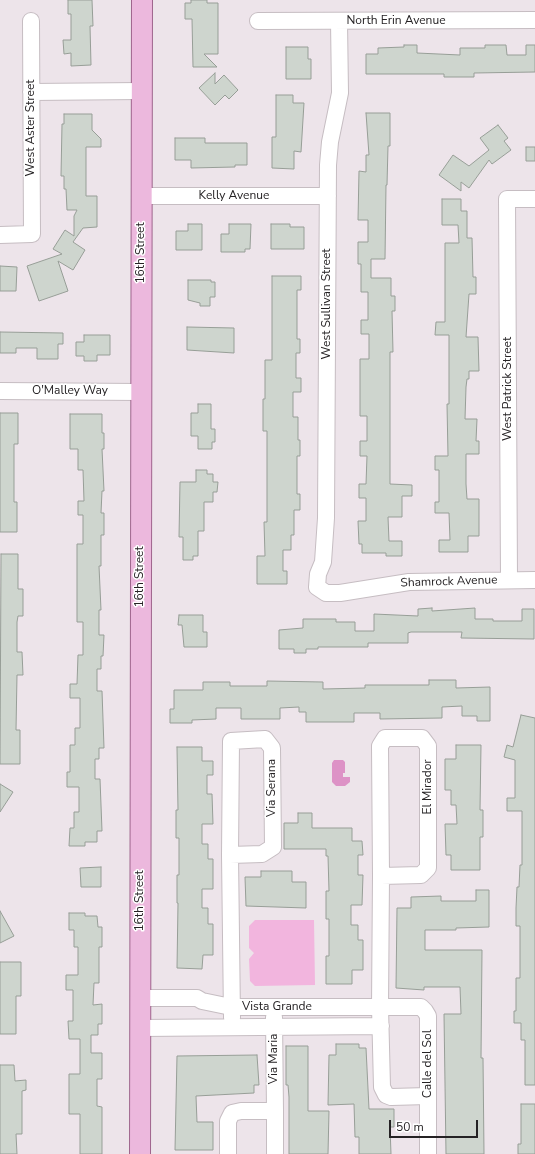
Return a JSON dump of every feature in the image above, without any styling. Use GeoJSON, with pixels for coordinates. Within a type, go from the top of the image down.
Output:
{"type":"FeatureCollection","features":[{"type":"Feature","properties":{"kind":"main road","name":"16th Street"},"geometry":{"type":"LineString","coordinates":[[140,1154],[140,392],[142,0]]}},
{"type":"Feature","properties":{"kind":"street","name":"West Aster Street"},"geometry":{"type":"LineString","coordinates":[[0,235],[32,234],[31,20]]}},
{"type":"Feature","properties":{"kind":"street","name":"North Erin Avenue"},"geometry":{"type":"LineString","coordinates":[[258,20],[535,20]]}},
{"type":"Feature","properties":{"kind":"street","name":"West Sullivan Street"},"geometry":{"type":"LineString","coordinates":[[316,587],[318,574],[323,562],[326,518],[328,196],[330,142],[340,93],[339,20]]}},
{"type":"Feature","properties":{"kind":"street"},"geometry":{"type":"LineString","coordinates":[[31,92],[141,92]]}},
{"type":"Feature","properties":{"kind":"street","name":"Kelly Avenue"},"geometry":{"type":"LineString","coordinates":[[141,196],[328,196]]}},
{"type":"Feature","properties":{"kind":"street","name":"West Patrick Street"},"geometry":{"type":"LineString","coordinates":[[509,580],[507,199],[535,199]]}},
{"type":"Feature","properties":{"kind":"street","name":"O'Malley Way"},"geometry":{"type":"LineString","coordinates":[[0,391],[140,392]]}},
{"type":"Feature","properties":{"kind":"street","name":"Shamrock Avenue"},"geometry":{"type":"LineString","coordinates":[[316,587],[326,593],[340,593],[408,582],[535,580]]}},
{"type":"Feature","properties":{"kind":"street","name":"El Mirador"},"geometry":{"type":"LineString","coordinates":[[381,876],[420,875],[428,868],[428,746],[422,738],[385,738],[380,746],[380,1007],[384,1092],[386,1095],[395,1098],[428,1096]]}},
{"type":"Feature","properties":{"kind":"street","name":"Via Serana"},"geometry":{"type":"LineString","coordinates":[[230,855],[262,854],[273,847],[272,748],[265,739],[231,741],[230,855],[232,1028]]}},
{"type":"Feature","properties":{"kind":"street","name":"Vista Grande"},"geometry":{"type":"LineString","coordinates":[[140,998],[197,998],[202,1001],[231,1007],[415,1007]]}},
{"type":"Feature","properties":{"kind":"street","name":"Via Maria"},"geometry":{"type":"LineString","coordinates":[[274,1007],[275,1154]]}},
{"type":"Feature","properties":{"kind":"street","name":"Calle del Sol"},"geometry":{"type":"LineString","coordinates":[[415,1007],[421,1007],[428,1016],[428,1154]]}},
{"type":"Feature","properties":{"kind":"street","name":"Vista Grande"},"geometry":{"type":"LineString","coordinates":[[140,1028],[381,1026]]}},
{"type":"Feature","properties":{"kind":"street"},"geometry":{"type":"LineString","coordinates":[[228,1154],[228,1121],[232,1113],[241,1111],[275,1111]]}},
{"type":"Feature","properties":{"kind":"shaded area"},"geometry":{"type":"Polygon","coordinates":[[[334,760],[343,760],[345,762],[345,773],[343,773],[343,777],[350,777],[350,782],[345,786],[336,786],[332,782],[332,763],[334,760]]]}},
{"type":"Feature","properties":{"kind":"shaded area"},"geometry":{"type":"Polygon","coordinates":[[[255,920],[314,920],[315,985],[255,986],[250,981],[249,959],[254,953],[249,948],[249,926],[255,920]]]}},
{"type":"Feature","properties":{"kind":"building"},"geometry":{"type":"Polygon","coordinates":[[[68,0],[92,0],[93,26],[90,26],[91,65],[71,66],[71,53],[64,54],[63,40],[71,40],[71,14],[68,14],[68,0]]]}},
{"type":"Feature","properties":{"kind":"building"},"geometry":{"type":"Polygon","coordinates":[[[191,0],[207,0],[207,3],[218,3],[218,54],[204,54],[217,67],[193,67],[192,19],[185,19],[185,3],[191,3],[191,0]]]}},
{"type":"Feature","properties":{"kind":"building"},"geometry":{"type":"Polygon","coordinates":[[[404,45],[417,45],[417,53],[460,55],[460,48],[485,48],[485,45],[506,45],[507,55],[526,55],[526,45],[535,45],[535,72],[474,73],[474,77],[444,77],[444,74],[366,74],[366,54],[378,54],[378,48],[404,47],[404,45]]]}},
{"type":"Feature","properties":{"kind":"building"},"geometry":{"type":"Polygon","coordinates":[[[286,47],[308,47],[308,59],[311,59],[311,79],[286,79],[286,47]]]}},
{"type":"Feature","properties":{"kind":"building"},"geometry":{"type":"Polygon","coordinates":[[[215,73],[215,84],[224,75],[238,90],[229,99],[225,95],[215,105],[199,88],[215,73]]]}},
{"type":"Feature","properties":{"kind":"building"},"geometry":{"type":"Polygon","coordinates":[[[276,95],[293,95],[293,103],[304,103],[301,152],[294,151],[294,169],[272,168],[272,137],[276,137],[276,95]]]}},
{"type":"Feature","properties":{"kind":"building"},"geometry":{"type":"Polygon","coordinates":[[[366,113],[390,113],[390,146],[388,146],[386,185],[385,259],[371,259],[371,278],[391,278],[391,296],[395,296],[395,311],[392,311],[393,352],[390,352],[390,484],[412,485],[412,496],[402,496],[402,517],[388,517],[389,541],[402,541],[402,556],[386,556],[386,553],[362,553],[362,544],[359,544],[358,521],[366,521],[366,498],[359,498],[359,484],[366,484],[367,456],[360,456],[360,441],[367,441],[367,416],[360,416],[360,359],[369,359],[369,334],[361,334],[361,320],[368,320],[368,292],[361,292],[361,264],[358,264],[358,242],[368,242],[368,220],[358,220],[359,171],[366,172],[366,155],[369,155],[366,113]]]}},
{"type":"Feature","properties":{"kind":"building"},"geometry":{"type":"Polygon","coordinates":[[[64,114],[92,114],[92,130],[101,139],[101,147],[86,147],[86,196],[97,196],[97,227],[83,228],[73,242],[85,250],[73,270],[58,261],[68,291],[39,301],[27,266],[62,254],[53,249],[65,230],[74,236],[74,216],[77,210],[67,210],[64,176],[61,176],[62,124],[64,124],[64,114]]]}},
{"type":"Feature","properties":{"kind":"building"},"geometry":{"type":"Polygon","coordinates":[[[498,125],[508,138],[504,141],[511,150],[492,164],[489,160],[469,188],[461,182],[461,191],[439,175],[453,155],[469,166],[489,150],[480,138],[498,125]]]}},
{"type":"Feature","properties":{"kind":"building"},"geometry":{"type":"Polygon","coordinates":[[[175,138],[205,138],[205,143],[247,143],[247,165],[235,165],[235,167],[191,168],[191,160],[175,160],[175,138]]]}},
{"type":"Feature","properties":{"kind":"building"},"geometry":{"type":"Polygon","coordinates":[[[526,147],[535,147],[535,161],[526,161],[526,147]]]}},
{"type":"Feature","properties":{"kind":"building"},"geometry":{"type":"Polygon","coordinates":[[[442,199],[461,199],[461,211],[467,211],[467,238],[472,238],[473,277],[476,277],[476,294],[469,294],[466,337],[478,337],[479,371],[469,371],[469,379],[467,379],[466,387],[465,419],[477,419],[476,441],[479,441],[479,454],[466,454],[466,484],[467,499],[479,499],[479,536],[468,536],[468,552],[439,552],[439,540],[450,540],[449,513],[435,513],[435,502],[439,502],[439,470],[435,470],[435,456],[448,456],[447,404],[449,404],[449,335],[435,335],[436,322],[445,322],[445,243],[459,243],[458,225],[442,225],[442,199]]]}},
{"type":"Feature","properties":{"kind":"building"},"geometry":{"type":"Polygon","coordinates":[[[188,224],[202,224],[202,250],[176,250],[176,231],[188,231],[188,224]]]}},
{"type":"Feature","properties":{"kind":"building"},"geometry":{"type":"Polygon","coordinates":[[[229,224],[251,224],[250,249],[245,249],[245,252],[221,252],[221,234],[229,234],[229,224]]]}},
{"type":"Feature","properties":{"kind":"building"},"geometry":{"type":"Polygon","coordinates":[[[271,224],[290,224],[290,227],[304,227],[304,249],[271,249],[271,224]]]}},
{"type":"Feature","properties":{"kind":"building"},"geometry":{"type":"Polygon","coordinates":[[[0,266],[17,267],[16,291],[0,291],[0,266]]]}},
{"type":"Feature","properties":{"kind":"building"},"geometry":{"type":"Polygon","coordinates":[[[272,276],[301,276],[301,290],[297,290],[297,339],[300,339],[300,353],[296,353],[296,378],[301,378],[301,392],[293,392],[293,417],[298,417],[298,440],[300,440],[300,456],[297,456],[297,494],[300,494],[300,510],[294,510],[294,535],[291,535],[291,550],[283,550],[283,571],[287,571],[287,584],[257,584],[257,556],[265,556],[264,522],[267,522],[267,431],[263,431],[263,399],[265,399],[265,360],[272,360],[272,276]]]}},
{"type":"Feature","properties":{"kind":"building"},"geometry":{"type":"Polygon","coordinates":[[[188,280],[211,280],[211,282],[215,282],[215,297],[210,297],[210,306],[200,306],[200,303],[188,300],[188,280]]]}},
{"type":"Feature","properties":{"kind":"building"},"geometry":{"type":"Polygon","coordinates":[[[187,327],[234,328],[234,353],[187,350],[187,327]]]}},
{"type":"Feature","properties":{"kind":"building"},"geometry":{"type":"Polygon","coordinates":[[[0,332],[63,333],[63,344],[58,344],[58,359],[37,359],[37,348],[16,348],[16,353],[0,353],[0,332]]]}},
{"type":"Feature","properties":{"kind":"building"},"geometry":{"type":"Polygon","coordinates":[[[84,335],[110,335],[110,355],[97,355],[97,361],[84,361],[84,356],[76,356],[76,342],[84,342],[84,335]]]}},
{"type":"Feature","properties":{"kind":"building"},"geometry":{"type":"Polygon","coordinates":[[[198,404],[211,404],[211,429],[215,429],[215,442],[212,442],[212,449],[198,449],[198,436],[191,436],[191,413],[198,413],[198,404]]]}},
{"type":"Feature","properties":{"kind":"building"},"geometry":{"type":"Polygon","coordinates":[[[0,413],[18,413],[18,444],[14,444],[14,502],[17,502],[17,532],[0,532],[0,413]]]}},
{"type":"Feature","properties":{"kind":"building"},"geometry":{"type":"Polygon","coordinates":[[[70,414],[102,414],[102,433],[104,433],[104,449],[102,449],[104,491],[102,491],[101,513],[104,513],[104,535],[101,535],[101,566],[99,566],[101,610],[99,610],[99,635],[104,635],[101,669],[97,669],[97,691],[102,691],[104,748],[99,748],[99,759],[95,759],[95,779],[100,779],[102,831],[97,831],[97,842],[85,842],[85,846],[69,846],[70,828],[74,828],[74,812],[79,812],[79,787],[67,787],[67,772],[70,772],[70,745],[75,745],[75,728],[80,728],[80,698],[70,698],[70,684],[77,684],[78,655],[83,655],[83,622],[77,622],[77,544],[83,544],[83,515],[78,515],[78,501],[84,501],[83,470],[78,470],[78,449],[70,449],[70,414]]]}},
{"type":"Feature","properties":{"kind":"building"},"geometry":{"type":"Polygon","coordinates":[[[196,470],[207,470],[207,474],[213,474],[213,482],[218,482],[217,492],[213,492],[213,502],[204,502],[204,531],[198,531],[198,556],[193,556],[193,560],[183,560],[183,537],[179,537],[180,482],[196,482],[196,470]]]}},
{"type":"Feature","properties":{"kind":"building"},"geometry":{"type":"Polygon","coordinates":[[[1,554],[18,554],[18,589],[23,589],[23,616],[18,616],[17,622],[17,652],[22,652],[23,675],[17,675],[16,730],[20,730],[20,764],[0,764],[1,554]]]}},
{"type":"Feature","properties":{"kind":"building"},"geometry":{"type":"Polygon","coordinates":[[[432,608],[432,611],[475,608],[475,619],[493,619],[493,621],[522,621],[522,609],[534,609],[534,639],[461,638],[462,632],[411,632],[408,633],[408,643],[368,643],[368,647],[318,647],[318,649],[306,649],[306,653],[294,653],[294,649],[279,649],[279,630],[303,628],[303,619],[336,619],[336,622],[355,622],[355,631],[374,631],[374,614],[418,616],[418,609],[432,608]]]}},
{"type":"Feature","properties":{"kind":"building"},"geometry":{"type":"Polygon","coordinates":[[[179,615],[203,615],[203,632],[207,632],[207,647],[184,647],[182,625],[178,625],[179,615]]]}},
{"type":"Feature","properties":{"kind":"building"},"geometry":{"type":"Polygon","coordinates":[[[429,680],[456,680],[456,688],[490,687],[490,721],[477,721],[477,716],[462,716],[462,706],[442,707],[442,718],[380,719],[380,713],[354,713],[354,722],[306,722],[306,712],[299,712],[299,707],[280,708],[280,719],[241,719],[241,708],[216,708],[216,719],[192,720],[192,723],[170,723],[170,709],[174,709],[174,690],[203,690],[203,682],[230,682],[230,686],[267,686],[267,681],[323,682],[323,689],[365,688],[365,685],[429,685],[429,680]]]}},
{"type":"Feature","properties":{"kind":"building"},"geometry":{"type":"Polygon","coordinates":[[[521,715],[535,718],[535,1085],[525,1085],[525,1040],[521,1040],[521,1023],[514,1023],[514,1011],[516,1011],[516,978],[520,978],[520,926],[516,926],[516,908],[520,865],[522,865],[522,811],[507,811],[507,798],[515,798],[515,760],[504,757],[507,745],[513,747],[521,715]]]}},
{"type":"Feature","properties":{"kind":"building"},"geometry":{"type":"Polygon","coordinates":[[[456,745],[481,745],[480,810],[483,810],[483,837],[480,837],[480,870],[451,870],[451,855],[446,855],[445,824],[457,824],[456,805],[451,805],[451,790],[445,790],[445,759],[456,759],[456,745]]]}},
{"type":"Feature","properties":{"kind":"building"},"geometry":{"type":"Polygon","coordinates":[[[177,747],[202,747],[202,761],[213,761],[213,775],[207,775],[207,794],[212,794],[213,824],[202,824],[202,844],[208,844],[208,859],[213,859],[213,889],[202,889],[202,908],[208,908],[208,924],[213,924],[213,955],[203,955],[202,969],[177,968],[177,875],[179,875],[179,838],[176,838],[176,810],[178,810],[177,747]]]}},
{"type":"Feature","properties":{"kind":"building"},"geometry":{"type":"Polygon","coordinates":[[[0,784],[13,792],[0,812],[0,784]]]}},
{"type":"Feature","properties":{"kind":"building"},"geometry":{"type":"Polygon","coordinates":[[[298,813],[312,813],[312,828],[352,828],[352,841],[362,841],[363,855],[358,855],[358,875],[363,875],[362,905],[351,905],[351,925],[358,925],[358,940],[363,940],[363,970],[352,970],[352,984],[326,984],[326,956],[329,956],[329,919],[326,919],[326,891],[329,891],[328,856],[326,856],[326,849],[284,849],[284,823],[298,823],[298,813]]]}},
{"type":"Feature","properties":{"kind":"building"},"geometry":{"type":"Polygon","coordinates":[[[101,867],[101,887],[81,887],[80,868],[101,867]]]}},
{"type":"Feature","properties":{"kind":"building"},"geometry":{"type":"Polygon","coordinates":[[[261,871],[292,871],[292,882],[306,882],[306,908],[246,906],[245,877],[261,877],[261,871]]]}},
{"type":"Feature","properties":{"kind":"building"},"geometry":{"type":"Polygon","coordinates":[[[476,890],[489,890],[489,927],[456,928],[456,930],[425,930],[425,950],[482,950],[481,1058],[483,1058],[484,1154],[446,1154],[444,1014],[461,1014],[460,987],[424,987],[424,990],[396,988],[397,908],[411,908],[411,897],[441,896],[441,901],[476,901],[476,890]]]}},
{"type":"Feature","properties":{"kind":"building"},"geometry":{"type":"Polygon","coordinates":[[[0,911],[14,936],[0,943],[0,911]]]}},
{"type":"Feature","properties":{"kind":"building"},"geometry":{"type":"Polygon","coordinates":[[[69,913],[85,913],[85,916],[97,916],[98,927],[102,927],[102,947],[99,947],[99,983],[94,983],[93,1005],[102,1004],[102,1024],[98,1024],[98,1035],[91,1035],[91,1053],[102,1053],[102,1079],[97,1079],[97,1106],[102,1107],[102,1154],[80,1154],[80,1114],[69,1114],[69,1074],[80,1074],[80,1039],[69,1039],[68,1021],[73,1021],[73,990],[66,990],[66,975],[78,975],[78,947],[74,947],[74,930],[69,930],[69,913]]]}},
{"type":"Feature","properties":{"kind":"building"},"geometry":{"type":"Polygon","coordinates":[[[0,962],[21,962],[21,996],[16,996],[16,1034],[0,1034],[0,962]]]}},
{"type":"Feature","properties":{"kind":"building"},"geometry":{"type":"Polygon","coordinates":[[[336,1044],[359,1044],[359,1048],[366,1048],[369,1109],[394,1109],[394,1127],[390,1127],[391,1154],[359,1154],[359,1137],[355,1137],[354,1104],[328,1105],[329,1055],[336,1055],[336,1044]]]}},
{"type":"Feature","properties":{"kind":"building"},"geometry":{"type":"Polygon","coordinates":[[[286,1046],[308,1046],[308,1111],[329,1111],[328,1154],[289,1154],[289,1097],[288,1085],[286,1085],[286,1046]]]}},
{"type":"Feature","properties":{"kind":"building"},"geometry":{"type":"Polygon","coordinates":[[[257,1055],[259,1085],[254,1085],[254,1093],[196,1096],[197,1122],[213,1122],[213,1150],[175,1150],[177,1056],[257,1055]]]}},
{"type":"Feature","properties":{"kind":"building"},"geometry":{"type":"Polygon","coordinates":[[[0,1065],[14,1065],[15,1081],[26,1080],[26,1090],[22,1091],[22,1134],[16,1134],[17,1154],[0,1154],[0,1065]]]}},
{"type":"Feature","properties":{"kind":"building"},"geometry":{"type":"Polygon","coordinates":[[[521,1104],[535,1104],[535,1154],[518,1154],[518,1144],[521,1144],[521,1104]]]}}]}
